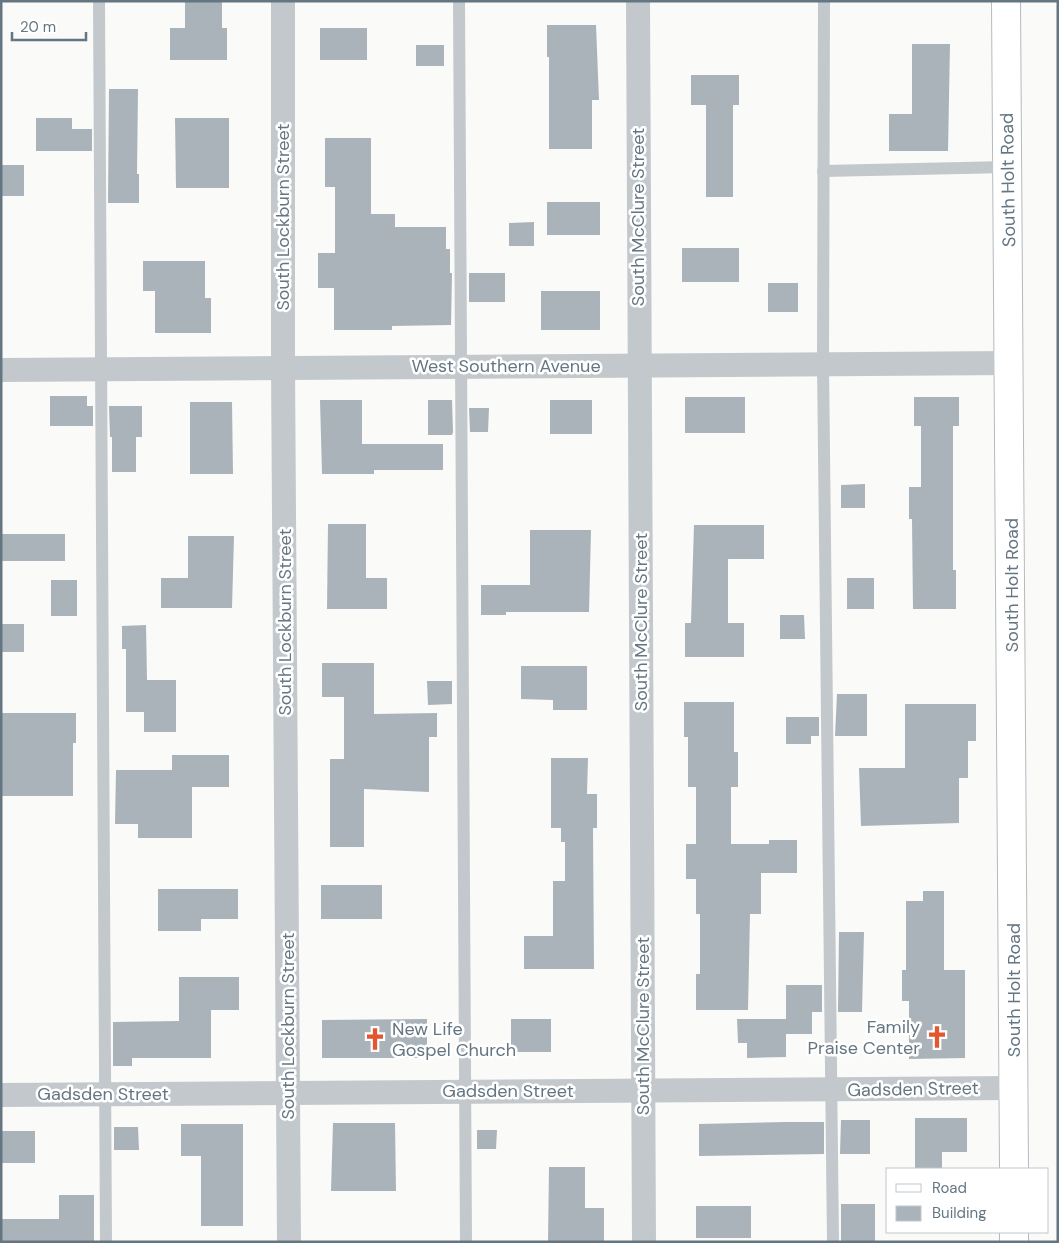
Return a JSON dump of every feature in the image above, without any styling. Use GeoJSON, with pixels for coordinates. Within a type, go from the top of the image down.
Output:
{"type":"FeatureCollection","features":[{"type":"Feature","properties":{"kind":"main road","name":"South Holt Road"},"geometry":{"type":"LineString","coordinates":[[1006,1],[1015,1088],[1014,1168]]}},
{"type":"Feature","properties":{"kind":"street","name":"South Lockburn Street"},"geometry":{"type":"LineString","coordinates":[[283,1],[283,367],[290,1242]]}},
{"type":"Feature","properties":{"kind":"street","name":"South McClure Street"},"geometry":{"type":"LineString","coordinates":[[638,1],[644,1242]]}},
{"type":"Feature","properties":{"kind":"street","name":"West Southern Avenue"},"geometry":{"type":"LineString","coordinates":[[1,370],[1010,362]]}},
{"type":"Feature","properties":{"kind":"street","name":"Gadsden Street"},"geometry":{"type":"LineString","coordinates":[[1,1095],[1015,1088]]}},
{"type":"Feature","properties":{"kind":"lane"},"geometry":{"type":"LineString","coordinates":[[98,1],[102,369],[106,1242]]}},
{"type":"Feature","properties":{"kind":"lane"},"geometry":{"type":"LineString","coordinates":[[459,1],[466,1242]]}},
{"type":"Feature","properties":{"kind":"lane"},"geometry":{"type":"LineString","coordinates":[[824,1],[823,364],[833,1242]]}},
{"type":"Feature","properties":{"kind":"lane"},"geometry":{"type":"LineString","coordinates":[[823,170],[1008,167]]}},
{"type":"Feature","properties":{"kind":"building"},"geometry":{"type":"Polygon","coordinates":[[[185,1],[222,1],[222,28],[227,28],[227,60],[170,60],[170,28],[185,28],[185,1]]]}},
{"type":"Feature","properties":{"kind":"building"},"geometry":{"type":"Polygon","coordinates":[[[547,25],[596,25],[599,100],[592,100],[592,149],[549,149],[547,25]]]}},
{"type":"Feature","properties":{"kind":"building"},"geometry":{"type":"Polygon","coordinates":[[[320,28],[367,28],[367,60],[320,60],[320,28]]]}},
{"type":"Feature","properties":{"kind":"building"},"geometry":{"type":"Polygon","coordinates":[[[912,44],[950,44],[948,151],[889,151],[889,114],[912,114],[912,44]]]}},
{"type":"Feature","properties":{"kind":"building"},"geometry":{"type":"Polygon","coordinates":[[[416,45],[444,45],[444,66],[416,66],[416,45]]]}},
{"type":"Feature","properties":{"kind":"building"},"geometry":{"type":"Polygon","coordinates":[[[691,75],[739,75],[739,105],[733,105],[733,197],[706,197],[706,105],[691,105],[691,75]]]}},
{"type":"Feature","properties":{"kind":"building"},"geometry":{"type":"Polygon","coordinates":[[[109,89],[138,89],[137,174],[139,174],[139,203],[108,203],[109,89]]]}},
{"type":"Feature","properties":{"kind":"building"},"geometry":{"type":"Polygon","coordinates":[[[36,118],[72,118],[72,129],[92,129],[92,151],[36,151],[36,118]]]}},
{"type":"Feature","properties":{"kind":"building"},"geometry":{"type":"Polygon","coordinates":[[[175,118],[229,118],[229,188],[176,188],[175,118]]]}},
{"type":"Feature","properties":{"kind":"building"},"geometry":{"type":"Polygon","coordinates":[[[325,138],[371,138],[371,214],[395,214],[395,227],[446,227],[446,249],[450,249],[450,273],[452,273],[451,325],[392,326],[392,330],[334,330],[334,288],[318,288],[318,253],[335,253],[335,187],[325,187],[325,138]]]}},
{"type":"Feature","properties":{"kind":"building"},"geometry":{"type":"Polygon","coordinates":[[[1,165],[24,165],[24,196],[1,196],[1,165]]]}},
{"type":"Feature","properties":{"kind":"building"},"geometry":{"type":"Polygon","coordinates":[[[547,202],[600,202],[600,235],[547,235],[547,202]]]}},
{"type":"Feature","properties":{"kind":"building"},"geometry":{"type":"Polygon","coordinates":[[[534,222],[534,246],[509,246],[509,223],[534,222]]]}},
{"type":"Feature","properties":{"kind":"building"},"geometry":{"type":"Polygon","coordinates":[[[682,248],[739,248],[739,282],[682,282],[682,248]]]}},
{"type":"Feature","properties":{"kind":"building"},"geometry":{"type":"Polygon","coordinates":[[[143,261],[205,261],[205,298],[211,298],[211,333],[155,333],[155,291],[143,291],[143,261]]]}},
{"type":"Feature","properties":{"kind":"building"},"geometry":{"type":"Polygon","coordinates":[[[469,273],[505,273],[505,302],[469,302],[469,273]]]}},
{"type":"Feature","properties":{"kind":"building"},"geometry":{"type":"Polygon","coordinates":[[[768,283],[798,283],[798,312],[768,312],[768,283]]]}},
{"type":"Feature","properties":{"kind":"building"},"geometry":{"type":"Polygon","coordinates":[[[541,291],[600,291],[600,330],[541,330],[541,291]]]}},
{"type":"Feature","properties":{"kind":"building"},"geometry":{"type":"Polygon","coordinates":[[[50,396],[87,396],[87,406],[93,406],[93,426],[50,426],[50,396]]]}},
{"type":"Feature","properties":{"kind":"building"},"geometry":{"type":"Polygon","coordinates":[[[685,397],[745,397],[745,433],[685,433],[685,397]]]}},
{"type":"Feature","properties":{"kind":"building"},"geometry":{"type":"Polygon","coordinates":[[[914,397],[959,397],[959,426],[953,426],[953,570],[956,570],[956,609],[913,609],[912,519],[909,519],[909,487],[921,487],[921,426],[914,426],[914,397]]]}},
{"type":"Feature","properties":{"kind":"building"},"geometry":{"type":"Polygon","coordinates":[[[320,400],[362,400],[362,444],[443,444],[443,470],[374,470],[374,474],[322,474],[320,400]]]}},
{"type":"Feature","properties":{"kind":"building"},"geometry":{"type":"Polygon","coordinates":[[[428,400],[452,400],[452,435],[428,435],[428,400]]]}},
{"type":"Feature","properties":{"kind":"building"},"geometry":{"type":"Polygon","coordinates":[[[550,400],[592,400],[592,434],[550,434],[550,400]]]}},
{"type":"Feature","properties":{"kind":"building"},"geometry":{"type":"Polygon","coordinates":[[[190,402],[232,402],[233,474],[190,474],[190,402]]]}},
{"type":"Feature","properties":{"kind":"building"},"geometry":{"type":"Polygon","coordinates":[[[109,406],[142,406],[142,437],[136,437],[136,472],[112,472],[112,437],[110,437],[109,406]]]}},
{"type":"Feature","properties":{"kind":"building"},"geometry":{"type":"Polygon","coordinates":[[[469,408],[489,408],[488,432],[470,432],[469,408]]]}},
{"type":"Feature","properties":{"kind":"building"},"geometry":{"type":"Polygon","coordinates":[[[865,484],[865,508],[841,508],[841,485],[865,484]]]}},
{"type":"Feature","properties":{"kind":"building"},"geometry":{"type":"Polygon","coordinates":[[[328,524],[366,524],[366,578],[387,578],[387,609],[327,609],[328,524]]]}},
{"type":"Feature","properties":{"kind":"building"},"geometry":{"type":"Polygon","coordinates":[[[694,525],[764,525],[764,559],[728,559],[728,623],[744,623],[744,657],[685,657],[685,623],[691,623],[694,525]]]}},
{"type":"Feature","properties":{"kind":"building"},"geometry":{"type":"Polygon","coordinates":[[[530,530],[591,530],[589,612],[506,612],[506,615],[481,615],[481,585],[530,585],[530,530]]]}},
{"type":"Feature","properties":{"kind":"building"},"geometry":{"type":"Polygon","coordinates":[[[1,534],[65,534],[65,561],[1,561],[1,534]]]}},
{"type":"Feature","properties":{"kind":"building"},"geometry":{"type":"Polygon","coordinates":[[[188,536],[234,536],[232,608],[161,608],[161,578],[188,578],[188,536]]]}},
{"type":"Feature","properties":{"kind":"building"},"geometry":{"type":"Polygon","coordinates":[[[847,578],[874,578],[874,609],[847,609],[847,578]]]}},
{"type":"Feature","properties":{"kind":"building"},"geometry":{"type":"Polygon","coordinates":[[[51,580],[77,580],[77,616],[51,616],[51,580]]]}},
{"type":"Feature","properties":{"kind":"building"},"geometry":{"type":"Polygon","coordinates":[[[780,615],[804,615],[805,639],[780,639],[780,615]]]}},
{"type":"Feature","properties":{"kind":"building"},"geometry":{"type":"Polygon","coordinates":[[[1,624],[24,624],[24,652],[1,652],[1,624]]]}},
{"type":"Feature","properties":{"kind":"building"},"geometry":{"type":"Polygon","coordinates":[[[146,625],[147,680],[176,680],[176,732],[144,732],[144,712],[126,712],[126,649],[122,649],[122,626],[146,625]]]}},
{"type":"Feature","properties":{"kind":"building"},"geometry":{"type":"Polygon","coordinates":[[[322,663],[374,663],[374,714],[437,713],[437,737],[429,737],[429,792],[364,789],[364,847],[330,847],[330,759],[344,759],[344,697],[322,697],[322,663]]]}},
{"type":"Feature","properties":{"kind":"building"},"geometry":{"type":"Polygon","coordinates":[[[521,666],[587,666],[587,710],[553,710],[553,700],[521,699],[521,666]]]}},
{"type":"Feature","properties":{"kind":"building"},"geometry":{"type":"Polygon","coordinates":[[[427,681],[452,681],[452,704],[428,705],[427,681]]]}},
{"type":"Feature","properties":{"kind":"building"},"geometry":{"type":"Polygon","coordinates":[[[837,694],[867,694],[867,736],[835,736],[837,694]]]}},
{"type":"Feature","properties":{"kind":"building"},"geometry":{"type":"Polygon","coordinates":[[[684,702],[734,702],[734,752],[738,752],[738,787],[731,787],[731,844],[769,844],[769,840],[797,840],[797,873],[761,873],[761,914],[750,914],[748,1010],[696,1010],[696,974],[700,974],[700,914],[696,914],[696,879],[686,879],[686,844],[696,844],[696,787],[688,787],[688,737],[684,737],[684,702]]]}},
{"type":"Feature","properties":{"kind":"building"},"geometry":{"type":"Polygon","coordinates":[[[905,704],[976,704],[976,741],[968,741],[968,778],[959,778],[959,823],[861,826],[859,768],[905,768],[905,704]]]}},
{"type":"Feature","properties":{"kind":"building"},"geometry":{"type":"Polygon","coordinates":[[[1,713],[76,713],[76,743],[73,743],[73,796],[2,796],[1,713]]]}},
{"type":"Feature","properties":{"kind":"building"},"geometry":{"type":"Polygon","coordinates":[[[786,717],[819,717],[819,736],[811,736],[811,744],[786,744],[786,717]]]}},
{"type":"Feature","properties":{"kind":"building"},"geometry":{"type":"Polygon","coordinates":[[[172,755],[229,755],[229,787],[192,787],[192,838],[138,838],[138,824],[115,824],[116,770],[172,770],[172,755]]]}},
{"type":"Feature","properties":{"kind":"building"},"geometry":{"type":"Polygon","coordinates":[[[551,758],[588,758],[587,794],[597,794],[597,828],[593,828],[594,969],[524,969],[524,936],[553,936],[553,881],[565,881],[565,842],[561,842],[561,828],[551,828],[551,758]]]}},
{"type":"Feature","properties":{"kind":"building"},"geometry":{"type":"Polygon","coordinates":[[[321,885],[382,885],[382,919],[321,919],[321,885]]]}},
{"type":"Feature","properties":{"kind":"building"},"geometry":{"type":"Polygon","coordinates":[[[158,889],[238,889],[238,919],[201,919],[201,931],[158,931],[158,889]]]}},
{"type":"Feature","properties":{"kind":"building"},"geometry":{"type":"Polygon","coordinates":[[[923,891],[944,891],[944,970],[965,970],[965,1058],[909,1059],[909,1001],[902,1001],[902,970],[906,970],[906,901],[923,901],[923,891]]]}},
{"type":"Feature","properties":{"kind":"building"},"geometry":{"type":"Polygon","coordinates":[[[839,932],[864,932],[862,1012],[838,1012],[839,932]]]}},
{"type":"Feature","properties":{"kind":"building"},"geometry":{"type":"Polygon","coordinates":[[[179,977],[239,977],[239,1010],[211,1010],[211,1058],[132,1058],[132,1066],[113,1066],[113,1022],[179,1021],[179,977]]]}},
{"type":"Feature","properties":{"kind":"building"},"geometry":{"type":"Polygon","coordinates":[[[786,985],[822,985],[822,1012],[812,1012],[812,1034],[786,1034],[786,1057],[747,1058],[747,1043],[738,1043],[737,1019],[786,1019],[786,985]]]}},
{"type":"Feature","properties":{"kind":"building","name":"New Life Gospel Church"},"geometry":{"type":"Polygon","coordinates":[[[427,1019],[427,1058],[322,1058],[322,1020],[427,1019]]]}},
{"type":"Feature","properties":{"kind":"building"},"geometry":{"type":"Polygon","coordinates":[[[511,1019],[551,1019],[551,1052],[511,1052],[511,1019]]]}},
{"type":"Feature","properties":{"kind":"building"},"geometry":{"type":"Polygon","coordinates":[[[915,1118],[967,1118],[967,1152],[942,1152],[942,1168],[915,1168],[915,1118]]]}},
{"type":"Feature","properties":{"kind":"building"},"geometry":{"type":"Polygon","coordinates":[[[841,1120],[870,1120],[870,1154],[840,1154],[841,1120]]]}},
{"type":"Feature","properties":{"kind":"building"},"geometry":{"type":"Polygon","coordinates":[[[824,1122],[824,1154],[699,1156],[699,1124],[824,1122]]]}},
{"type":"Feature","properties":{"kind":"building"},"geometry":{"type":"Polygon","coordinates":[[[333,1123],[395,1123],[396,1191],[331,1191],[333,1123]]]}},
{"type":"Feature","properties":{"kind":"building"},"geometry":{"type":"Polygon","coordinates":[[[181,1124],[243,1124],[243,1226],[201,1226],[201,1156],[181,1156],[181,1124]]]}},
{"type":"Feature","properties":{"kind":"building"},"geometry":{"type":"Polygon","coordinates":[[[114,1127],[138,1127],[139,1150],[114,1150],[114,1127]]]}},
{"type":"Feature","properties":{"kind":"building"},"geometry":{"type":"Polygon","coordinates":[[[477,1130],[497,1130],[496,1149],[477,1149],[477,1130]]]}},
{"type":"Feature","properties":{"kind":"building"},"geometry":{"type":"Polygon","coordinates":[[[1,1131],[35,1131],[35,1163],[1,1163],[1,1131]]]}},
{"type":"Feature","properties":{"kind":"building"},"geometry":{"type":"Polygon","coordinates":[[[549,1167],[585,1167],[585,1208],[604,1208],[604,1242],[548,1242],[549,1167]]]}},
{"type":"Feature","properties":{"kind":"building"},"geometry":{"type":"Polygon","coordinates":[[[59,1195],[94,1195],[94,1242],[1,1242],[1,1219],[59,1219],[59,1195]]]}},
{"type":"Feature","properties":{"kind":"building"},"geometry":{"type":"Polygon","coordinates":[[[841,1204],[875,1204],[875,1242],[841,1242],[841,1204]]]}},
{"type":"Feature","properties":{"kind":"building"},"geometry":{"type":"Polygon","coordinates":[[[696,1206],[751,1206],[751,1238],[696,1238],[696,1206]]]}},
{"type":"Feature","properties":{"kind":"place","name":"Family Praise Center"},"geometry":{"type":"Point","coordinates":[937,1037]}},
{"type":"Feature","properties":{"kind":"place","name":"New Life Gospel Church"},"geometry":{"type":"Point","coordinates":[375,1039]}}]}
